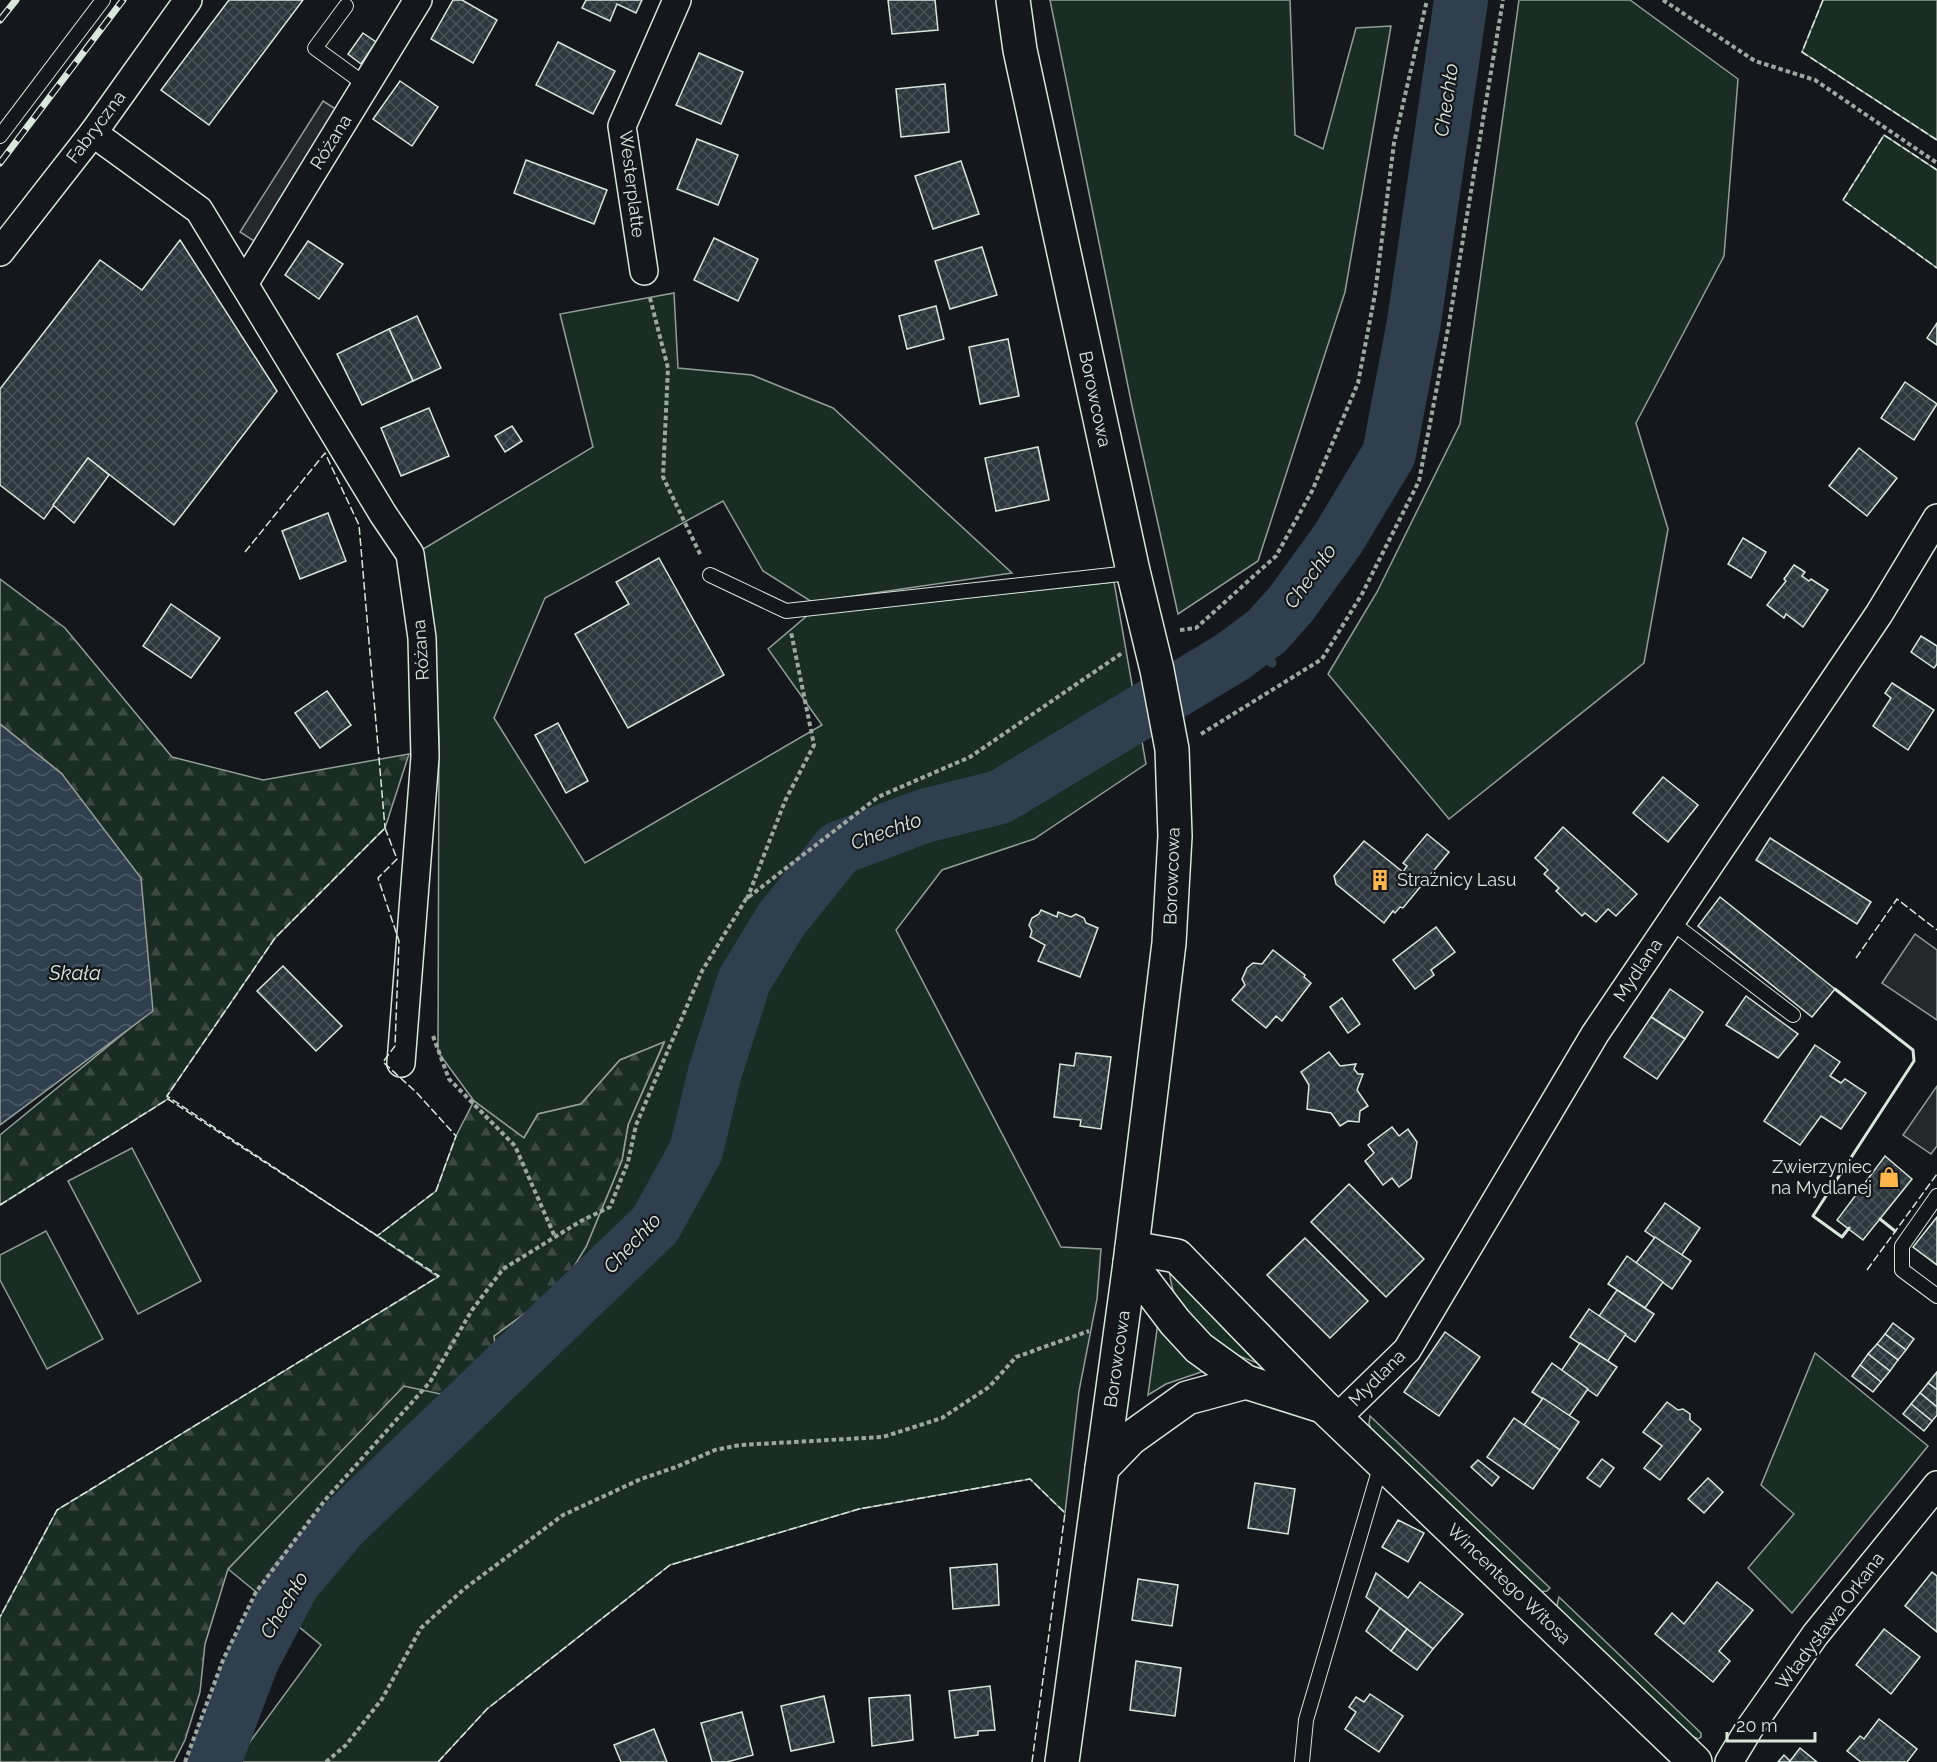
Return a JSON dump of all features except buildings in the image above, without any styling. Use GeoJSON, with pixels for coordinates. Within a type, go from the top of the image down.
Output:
{"type":"FeatureCollection","features":[{"type":"Feature","properties":{"kind":"street","name":"Fabryczna"},"geometry":{"type":"LineString","coordinates":[[0,252],[93,133],[188,0]]}},
{"type":"Feature","properties":{"kind":"street","name":"Różana"},"geometry":{"type":"LineString","coordinates":[[244,284],[418,0]]}},
{"type":"Feature","properties":{"kind":"street","name":"Westerplatte"},"geometry":{"type":"LineString","coordinates":[[644,271],[622,126],[677,0]]}},
{"type":"Feature","properties":{"kind":"street","name":"Borowcowa"},"geometry":{"type":"LineString","coordinates":[[1013,0],[1020,50],[1133,571],[1138,642],[1157,670],[1172,750],[1175,836],[1169,943],[1131,1256],[1062,1762]]}},
{"type":"Feature","properties":{"kind":"street","name":"Różana"},"geometry":{"type":"LineString","coordinates":[[93,133],[199,210],[383,514],[410,554],[422,638],[425,757],[401,1063]]}},
{"type":"Feature","properties":{"kind":"street","name":"Mydlana"},"geometry":{"type":"LineString","coordinates":[[1330,1412],[1407,1350],[1595,1034],[1879,614],[1937,518]]}},
{"type":"Feature","properties":{"kind":"street","name":"Wincentego Witosa"},"geometry":{"type":"LineString","coordinates":[[1137,1198],[1177,1256],[1330,1412],[1695,1762]]}},
{"type":"Feature","properties":{"kind":"street","name":"Wincentego Witosa"},"geometry":{"type":"LineString","coordinates":[[1131,1256],[1175,1322],[1199,1348],[1246,1382],[1330,1412]]}},
{"type":"Feature","properties":{"kind":"street"},"geometry":{"type":"LineString","coordinates":[[1131,1256],[1177,1256]]}},
{"type":"Feature","properties":{"kind":"street"},"geometry":{"type":"LineString","coordinates":[[1102,1468],[1131,1438],[1187,1398],[1246,1382]]}},
{"type":"Feature","properties":{"kind":"street","name":"Władysława Orkana"},"geometry":{"type":"LineString","coordinates":[[1730,1762],[1749,1729],[1815,1635],[1937,1485]]}},
{"type":"Feature","properties":{"kind":"lane"},"geometry":{"type":"LineString","coordinates":[[0,136],[103,0]]}},
{"type":"Feature","properties":{"kind":"lane"},"geometry":{"type":"LineString","coordinates":[[346,6],[315,48],[366,86]]}},
{"type":"Feature","properties":{"kind":"lane"},"geometry":{"type":"LineString","coordinates":[[710,575],[786,611],[1133,571]]}},
{"type":"Feature","properties":{"kind":"lane"},"geometry":{"type":"LineString","coordinates":[[1671,922],[1793,1016]]}},
{"type":"Feature","properties":{"kind":"lane"},"geometry":{"type":"LineString","coordinates":[[1937,1196],[1902,1246],[1902,1270],[1937,1296]]}},
{"type":"Feature","properties":{"kind":"lane"},"geometry":{"type":"LineString","coordinates":[[1302,1762],[1306,1720],[1382,1462]]}},
{"type":"Feature","properties":{"kind":"path"},"geometry":{"type":"LineString","coordinates":[[746,899],[878,797],[970,757],[1138,642],[1196,628],[1276,556],[1312,491],[1358,383],[1375,294],[1394,143],[1427,0]]}},
{"type":"Feature","properties":{"kind":"path"},"geometry":{"type":"LineString","coordinates":[[1172,750],[1322,659],[1362,594],[1419,481],[1450,317],[1503,0]]}},
{"type":"Feature","properties":{"kind":"path"},"geometry":{"type":"LineString","coordinates":[[1663,0],[1755,61],[1815,80],[1937,163]]}},
{"type":"Feature","properties":{"kind":"path"},"geometry":{"type":"LineString","coordinates":[[644,271],[668,368],[663,477],[710,575]]}},
{"type":"Feature","properties":{"kind":"path"},"geometry":{"type":"LineString","coordinates":[[185,1762],[223,1660],[256,1592],[326,1500],[430,1382],[472,1311],[503,1269],[610,1207],[628,1162],[636,1125],[702,971],[746,899],[784,801],[814,745],[786,611]]}},
{"type":"Feature","properties":{"kind":"path"},"geometry":{"type":"LineString","coordinates":[[449,1078],[515,1146],[555,1237]]}},
{"type":"Feature","properties":{"kind":"path"},"geometry":{"type":"LineString","coordinates":[[326,1762],[346,1745],[382,1699],[422,1628],[464,1588],[563,1515],[641,1479],[715,1450],[740,1445],[883,1437],[942,1418],[989,1387],[1016,1357],[1098,1327]]}},
{"type":"Feature","properties":{"kind":"green space"},"geometry":{"type":"Polygon","coordinates":[[[1050,0],[1290,0],[1295,135],[1323,149],[1356,28],[1391,26],[1345,292],[1258,561],[1178,614],[1132,406],[1050,0]]]}},
{"type":"Feature","properties":{"kind":"green space"},"geometry":{"type":"Polygon","coordinates":[[[1519,0],[1630,0],[1738,79],[1724,256],[1636,423],[1668,529],[1644,663],[1449,819],[1328,674],[1377,592],[1460,424],[1519,0]]]}},
{"type":"Feature","properties":{"kind":"green space"},"geometry":{"type":"Polygon","coordinates":[[[1823,0],[1937,0],[1937,140],[1802,52],[1823,0]]]}},
{"type":"Feature","properties":{"kind":"green space"},"geometry":{"type":"Polygon","coordinates":[[[1884,135],[1937,170],[1937,268],[1843,200],[1884,135]]]}},
{"type":"Feature","properties":{"kind":"green space"},"geometry":{"type":"Polygon","coordinates":[[[674,293],[678,368],[752,375],[833,408],[1012,573],[812,602],[763,571],[723,501],[545,598],[494,718],[585,863],[822,725],[768,649],[808,615],[1114,582],[1146,764],[1034,839],[942,870],[896,930],[1061,1247],[1101,1249],[1097,1299],[1079,1391],[1065,1513],[1030,1479],[859,1509],[670,1565],[487,1709],[438,1762],[235,1762],[321,1645],[228,1569],[404,1385],[463,1399],[494,1336],[543,1300],[586,1247],[622,1160],[628,1125],[664,1043],[620,1060],[581,1104],[538,1114],[524,1138],[474,1101],[438,1052],[439,739],[434,645],[420,551],[593,447],[560,314],[674,293]]]}},
{"type":"Feature","properties":{"kind":"green space"},"geometry":{"type":"Polygon","coordinates":[[[0,579],[65,628],[172,757],[263,780],[409,754],[385,828],[275,938],[167,1096],[168,1099],[0,1205],[0,1135],[152,1010],[62,774],[0,724],[0,579]]]}},
{"type":"Feature","properties":{"kind":"green space"},"geometry":{"type":"Polygon","coordinates":[[[664,1042],[628,1125],[622,1160],[586,1247],[567,1278],[543,1300],[494,1336],[497,1360],[463,1399],[404,1386],[228,1569],[205,1644],[200,1692],[185,1740],[174,1762],[0,1762],[0,1617],[57,1510],[438,1277],[377,1236],[436,1191],[456,1136],[474,1101],[524,1138],[538,1114],[581,1104],[620,1060],[664,1042]]]}},
{"type":"Feature","properties":{"kind":"green space"},"geometry":{"type":"Polygon","coordinates":[[[132,1148],[201,1281],[138,1314],[68,1181],[132,1148]]]}},
{"type":"Feature","properties":{"kind":"green space"},"geometry":{"type":"Polygon","coordinates":[[[46,1231],[103,1339],[47,1369],[0,1280],[0,1255],[46,1231]]]}},
{"type":"Feature","properties":{"kind":"green space"},"geometry":{"type":"Polygon","coordinates":[[[1169,1267],[1266,1366],[1214,1343],[1188,1320],[1172,1287],[1169,1267]]]}},
{"type":"Feature","properties":{"kind":"green space"},"geometry":{"type":"Polygon","coordinates":[[[1159,1315],[1213,1368],[1166,1384],[1148,1395],[1159,1315]]]}},
{"type":"Feature","properties":{"kind":"green space"},"geometry":{"type":"Polygon","coordinates":[[[1815,1353],[1928,1446],[1792,1613],[1748,1568],[1794,1514],[1761,1485],[1815,1353]]]}},
{"type":"Feature","properties":{"kind":"green space"},"geometry":{"type":"Polygon","coordinates":[[[1370,1416],[1550,1588],[1547,1591],[1538,1592],[1374,1435],[1369,1424],[1370,1416]]]}},
{"type":"Feature","properties":{"kind":"green space"},"geometry":{"type":"Polygon","coordinates":[[[1559,1597],[1701,1733],[1701,1737],[1698,1739],[1691,1736],[1556,1609],[1559,1597]]]}},
{"type":"Feature","properties":{"kind":"shaded area"},"geometry":{"type":"Polygon","coordinates":[[[323,101],[342,113],[259,244],[240,232],[323,101]]]}},
{"type":"Feature","properties":{"kind":"shaded area"},"geometry":{"type":"Polygon","coordinates":[[[1915,934],[1937,950],[1937,1020],[1882,983],[1915,934]]]}},
{"type":"Feature","properties":{"kind":"shaded area"},"geometry":{"type":"Polygon","coordinates":[[[1937,1086],[1937,1146],[1931,1154],[1903,1135],[1937,1086]]]}},
{"type":"Feature","properties":{"kind":"water","name":"Skała"},"geometry":{"type":"Polygon","coordinates":[[[0,724],[62,774],[141,878],[153,1011],[0,1125],[0,724]]]}},
{"type":"Feature","properties":{"kind":"waterway","name":"Chechło"},"geometry":{"type":"LineString","coordinates":[[214,1762],[252,1661],[293,1583],[342,1525],[655,1225],[696,1151],[715,1072],[744,981],[781,920],[839,848],[924,816],[1000,797],[1232,657],[1267,631],[1291,604],[1338,539],[1389,454],[1414,322],[1461,0]]}},
{"type":"Feature","properties":{"kind":"waterway"},"geometry":{"type":"LineString","coordinates":[[1247,646],[1272,663]]}},
{"type":"Feature","properties":{"kind":"railway"},"geometry":{"type":"LineString","coordinates":[[0,20],[16,0]]}},
{"type":"Feature","properties":{"kind":"railway"},"geometry":{"type":"LineString","coordinates":[[0,163],[123,0]]}},
{"type":"Feature","properties":{"kind":"fence"},"geometry":{"type":"LineString","coordinates":[[1823,0],[1802,52],[1937,140]]}},
{"type":"Feature","properties":{"kind":"fence"},"geometry":{"type":"LineString","coordinates":[[1937,170],[1884,135],[1843,200],[1937,268]]}},
{"type":"Feature","properties":{"kind":"fence"},"geometry":{"type":"LineString","coordinates":[[245,552],[325,453],[359,525],[385,828]]}},
{"type":"Feature","properties":{"kind":"fence"},"geometry":{"type":"LineString","coordinates":[[385,828],[397,859],[378,878],[399,941],[395,1046],[383,1062],[416,1092],[456,1136],[436,1191],[377,1236],[167,1096],[275,938],[385,828]]}},
{"type":"Feature","properties":{"kind":"fence"},"geometry":{"type":"LineString","coordinates":[[1856,958],[1897,899],[1937,930]]}},
{"type":"Feature","properties":{"kind":"fence"},"geometry":{"type":"LineString","coordinates":[[0,1205],[168,1099],[439,1276],[57,1510],[0,1617]]}},
{"type":"Feature","properties":{"kind":"fence"},"geometry":{"type":"LineString","coordinates":[[1867,1270],[1937,1174]]}},
{"type":"Feature","properties":{"kind":"fence"},"geometry":{"type":"LineString","coordinates":[[438,1762],[487,1709],[670,1565],[859,1509],[1030,1479],[1065,1513],[1032,1762]]}},
{"type":"Feature","properties":{"kind":"wall"},"geometry":{"type":"LineString","coordinates":[[1835,989],[1913,1050],[1914,1061],[1813,1216],[1842,1237],[1849,1228]]}},
{"type":"Feature","properties":{"kind":"wall"},"geometry":{"type":"LineString","coordinates":[[1880,1219],[1895,1231]]}},
{"type":"Feature","properties":{"kind":"place","name":"Strażnicy Lasu"},"geometry":{"type":"Point","coordinates":[1380,880]}},
{"type":"Feature","properties":{"kind":"place","name":"Zwierzyniec na Mydlanej"},"geometry":{"type":"Point","coordinates":[1889,1177]}}]}
